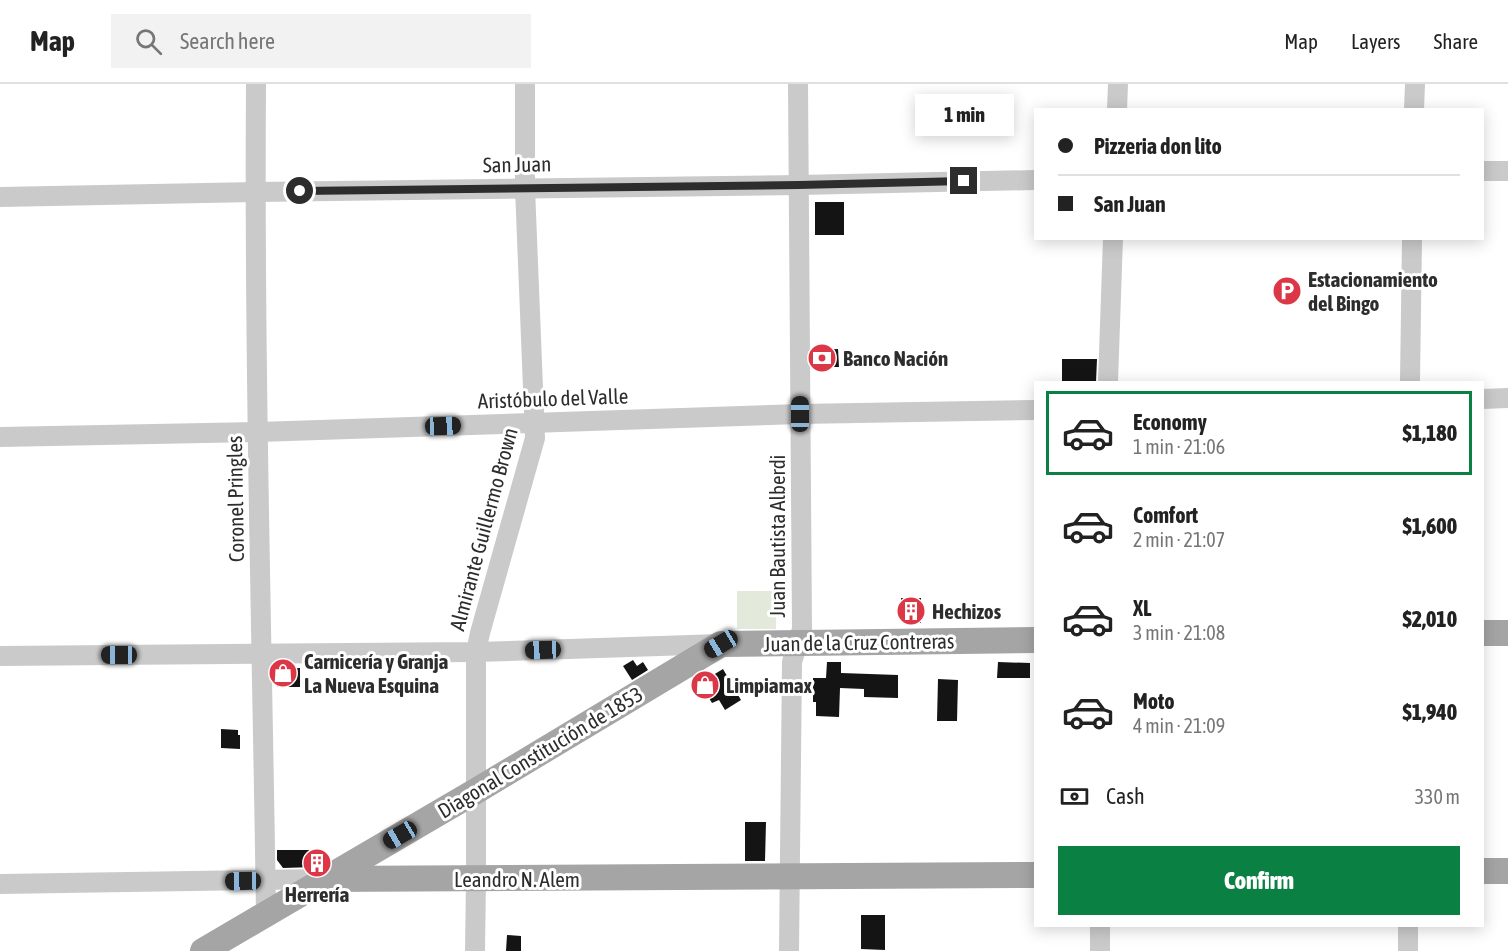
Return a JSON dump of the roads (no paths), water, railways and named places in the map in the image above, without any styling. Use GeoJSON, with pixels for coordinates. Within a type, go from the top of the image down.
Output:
{"type":"FeatureCollection","features":[{"type":"Feature","properties":{"kind":"main road"},"geometry":{"type":"LineString","coordinates":[[1484,633],[1508,633]]}},
{"type":"Feature","properties":{"kind":"main road","name":"Juan de la Cruz Contreras"},"geometry":{"type":"LineString","coordinates":[[721,644],[1034,640]]}},
{"type":"Feature","properties":{"kind":"main road","name":"Diagonal Constitución de 1853"},"geometry":{"type":"LineString","coordinates":[[203,951],[721,644]]}},
{"type":"Feature","properties":{"kind":"main road"},"geometry":{"type":"LineString","coordinates":[[1484,871],[1508,871]]}},
{"type":"Feature","properties":{"kind":"main road","name":"Leandro N. Alem"},"geometry":{"type":"LineString","coordinates":[[324,879],[1034,875]]}},
{"type":"Feature","properties":{"kind":"street","name":"Coronel Pringles"},"geometry":{"type":"LineString","coordinates":[[256,84],[258,432],[266,913]]}},
{"type":"Feature","properties":{"kind":"street","name":"Almirante Guillermo Brown"},"geometry":{"type":"LineString","coordinates":[[475,951],[476,652],[535,438],[525,188],[525,84]]}},
{"type":"Feature","properties":{"kind":"street","name":"Juan Bautista Alberdi"},"geometry":{"type":"LineString","coordinates":[[789,951],[792,662],[802,629],[798,84]]}},
{"type":"Feature","properties":{"kind":"street"},"geometry":{"type":"LineString","coordinates":[[1117,108],[1118,84]]}},
{"type":"Feature","properties":{"kind":"street"},"geometry":{"type":"LineString","coordinates":[[1414,108],[1415,84]]}},
{"type":"Feature","properties":{"kind":"street"},"geometry":{"type":"LineString","coordinates":[[1484,171],[1508,171]]}},
{"type":"Feature","properties":{"kind":"street","name":"San Juan"},"geometry":{"type":"LineString","coordinates":[[0,197],[1034,180]]}},
{"type":"Feature","properties":{"kind":"street"},"geometry":{"type":"LineString","coordinates":[[1108,381],[1113,240]]}},
{"type":"Feature","properties":{"kind":"street"},"geometry":{"type":"LineString","coordinates":[[1410,381],[1412,240]]}},
{"type":"Feature","properties":{"kind":"street"},"geometry":{"type":"LineString","coordinates":[[1484,399],[1508,398]]}},
{"type":"Feature","properties":{"kind":"street","name":"Aristóbulo del Valle"},"geometry":{"type":"LineString","coordinates":[[0,437],[258,432],[800,414],[1034,410]]}},
{"type":"Feature","properties":{"kind":"street","name":"Juan de la Cruz Contreras"},"geometry":{"type":"LineString","coordinates":[[0,656],[476,652],[721,644]]}},
{"type":"Feature","properties":{"kind":"street","name":"Leandro N. Alem"},"geometry":{"type":"LineString","coordinates":[[0,884],[324,879]]}},
{"type":"Feature","properties":{"kind":"street"},"geometry":{"type":"LineString","coordinates":[[1100,927],[1100,951]]}},
{"type":"Feature","properties":{"kind":"street"},"geometry":{"type":"LineString","coordinates":[[1408,927],[1408,951]]}},
{"type":"Feature","properties":{"kind":"place","name":"Estacionamiento del Bingo"},"geometry":{"type":"Point","coordinates":[1287,291]}},
{"type":"Feature","properties":{"kind":"place","name":"Banco Nación"},"geometry":{"type":"Point","coordinates":[822,358]}},
{"type":"Feature","properties":{"kind":"place","name":"Hechizos"},"geometry":{"type":"Point","coordinates":[911,611]}},
{"type":"Feature","properties":{"kind":"place","name":"Carnicería y Granja La Nueva Esquina"},"geometry":{"type":"Point","coordinates":[283,673]}},
{"type":"Feature","properties":{"kind":"place","name":"Limpiamax"},"geometry":{"type":"Point","coordinates":[705,685]}},
{"type":"Feature","properties":{"kind":"place","name":"Herrería"},"geometry":{"type":"Point","coordinates":[317,863]}}]}
